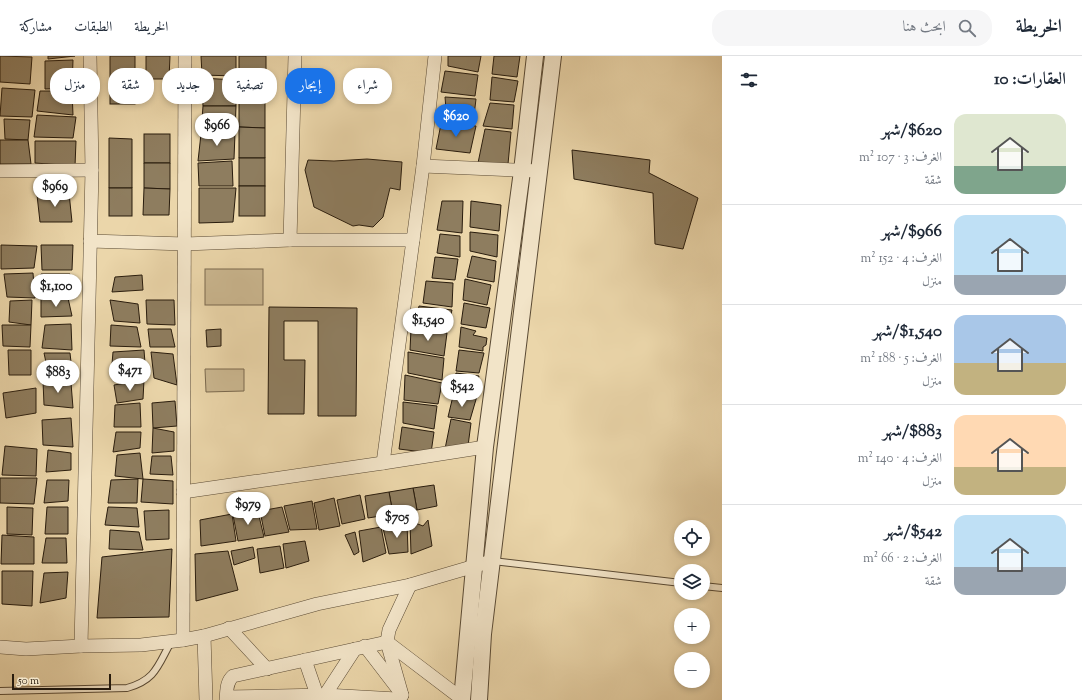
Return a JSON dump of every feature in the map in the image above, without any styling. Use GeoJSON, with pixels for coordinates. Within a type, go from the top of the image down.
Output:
{"type":"FeatureCollection","features":[{"type":"Feature","properties":{"kind":"street"},"geometry":{"type":"LineString","coordinates":[[81,646],[92,170],[90,56]]}},
{"type":"Feature","properties":{"kind":"street"},"geometry":{"type":"LineString","coordinates":[[177,641],[183,492],[185,56]]}},
{"type":"Feature","properties":{"kind":"street"},"geometry":{"type":"LineString","coordinates":[[290,240],[295,56]]}},
{"type":"Feature","properties":{"kind":"street"},"geometry":{"type":"LineString","coordinates":[[383,463],[423,166],[435,56]]}},
{"type":"Feature","properties":{"kind":"street"},"geometry":{"type":"LineString","coordinates":[[462,700],[473,565],[485,447],[522,171],[535,56]]}},
{"type":"Feature","properties":{"kind":"street"},"geometry":{"type":"LineString","coordinates":[[478,700],[482,634],[554,56]]}},
{"type":"Feature","properties":{"kind":"street"},"geometry":{"type":"LineString","coordinates":[[423,166],[539,171]]}},
{"type":"Feature","properties":{"kind":"street"},"geometry":{"type":"LineString","coordinates":[[0,171],[92,170]]}},
{"type":"Feature","properties":{"kind":"street"},"geometry":{"type":"LineString","coordinates":[[90,240],[185,244],[290,240],[412,240]]}},
{"type":"Feature","properties":{"kind":"street"},"geometry":{"type":"LineString","coordinates":[[183,492],[485,447]]}},
{"type":"Feature","properties":{"kind":"street"},"geometry":{"type":"LineString","coordinates":[[0,647],[26,649],[141,645],[177,641],[204,636],[317,604],[410,585],[473,565],[492,561]]}},
{"type":"Feature","properties":{"kind":"street"},"geometry":{"type":"LineString","coordinates":[[402,695],[387,642],[389,630],[410,585]]}},
{"type":"Feature","properties":{"kind":"street"},"geometry":{"type":"LineString","coordinates":[[229,628],[267,669]]}},
{"type":"Feature","properties":{"kind":"street"},"geometry":{"type":"LineString","coordinates":[[204,636],[206,700]]}},
{"type":"Feature","properties":{"kind":"street"},"geometry":{"type":"LineString","coordinates":[[387,642],[462,700]]}},
{"type":"Feature","properties":{"kind":"street"},"geometry":{"type":"LineString","coordinates":[[387,642],[233,676],[229,679],[227,698],[321,695],[397,699],[402,695]]}},
{"type":"Feature","properties":{"kind":"street"},"geometry":{"type":"LineString","coordinates":[[321,695],[360,648]]}},
{"type":"Feature","properties":{"kind":"street"},"geometry":{"type":"LineString","coordinates":[[360,648],[402,695]]}},
{"type":"Feature","properties":{"kind":"street"},"geometry":{"type":"LineString","coordinates":[[305,660],[321,695]]}},
{"type":"Feature","properties":{"kind":"lane"},"geometry":{"type":"LineString","coordinates":[[492,561],[674,582]]}},
{"type":"Feature","properties":{"kind":"lane"},"geometry":{"type":"LineString","coordinates":[[710,587],[722,588]]}},
{"type":"Feature","properties":{"kind":"lane"},"geometry":{"type":"LineString","coordinates":[[0,691],[127,688],[139,684],[152,676],[177,641]]}},
{"type":"Feature","properties":{"kind":"shaded area"},"geometry":{"type":"Polygon","coordinates":[[[205,269],[263,269],[263,305],[205,305],[205,269]]]}},
{"type":"Feature","properties":{"kind":"shaded area"},"geometry":{"type":"Polygon","coordinates":[[[205,369],[244,369],[244,391],[206,392],[205,369]]]}},
{"type":"Feature","properties":{"kind":"building"},"geometry":{"type":"Polygon","coordinates":[[[0,56],[32,57],[30,84],[0,82],[0,56]]]}},
{"type":"Feature","properties":{"kind":"building"},"geometry":{"type":"Polygon","coordinates":[[[48,56],[75,56],[48,59],[48,56]]]}},
{"type":"Feature","properties":{"kind":"building"},"geometry":{"type":"Polygon","coordinates":[[[110,56],[135,56],[135,68],[110,68],[110,56]]]}},
{"type":"Feature","properties":{"kind":"building"},"geometry":{"type":"Polygon","coordinates":[[[146,56],[170,56],[169,68],[162,68],[162,79],[154,79],[154,68],[146,68],[146,56]]]}},
{"type":"Feature","properties":{"kind":"building"},"geometry":{"type":"Polygon","coordinates":[[[201,56],[236,56],[236,68],[222,68],[222,76],[214,75],[214,68],[202,68],[201,56]]]}},
{"type":"Feature","properties":{"kind":"building"},"geometry":{"type":"Polygon","coordinates":[[[239,56],[266,56],[266,68],[239,68],[239,56]]]}},
{"type":"Feature","properties":{"kind":"building"},"geometry":{"type":"Polygon","coordinates":[[[448,56],[481,56],[478,72],[448,66],[448,56]]]}},
{"type":"Feature","properties":{"kind":"building"},"geometry":{"type":"Polygon","coordinates":[[[494,56],[520,56],[517,77],[492,74],[494,56]]]}},
{"type":"Feature","properties":{"kind":"building"},"geometry":{"type":"Polygon","coordinates":[[[73,60],[73,68],[50,68],[50,89],[45,89],[45,61],[73,60]]]}},
{"type":"Feature","properties":{"kind":"building"},"geometry":{"type":"Polygon","coordinates":[[[445,71],[478,75],[475,96],[441,92],[445,71]]]}},
{"type":"Feature","properties":{"kind":"building"},"geometry":{"type":"Polygon","coordinates":[[[492,77],[518,81],[514,102],[490,100],[492,77]]]}},
{"type":"Feature","properties":{"kind":"building"},"geometry":{"type":"Polygon","coordinates":[[[214,79],[222,79],[222,104],[236,104],[236,106],[203,106],[203,104],[214,104],[214,79]]]}},
{"type":"Feature","properties":{"kind":"building"},"geometry":{"type":"Polygon","coordinates":[[[2,88],[35,90],[32,117],[0,116],[2,88]]]}},
{"type":"Feature","properties":{"kind":"building"},"geometry":{"type":"Polygon","coordinates":[[[40,91],[50,91],[50,104],[73,104],[73,115],[37,111],[40,91]]]}},
{"type":"Feature","properties":{"kind":"building"},"geometry":{"type":"Polygon","coordinates":[[[445,97],[476,99],[473,124],[447,121],[445,97]]]}},
{"type":"Feature","properties":{"kind":"building"},"geometry":{"type":"Polygon","coordinates":[[[490,103],[514,105],[512,129],[483,126],[490,103]]]}},
{"type":"Feature","properties":{"kind":"building"},"geometry":{"type":"Polygon","coordinates":[[[239,104],[265,104],[265,128],[239,127],[239,104]]]}},
{"type":"Feature","properties":{"kind":"building"},"geometry":{"type":"Polygon","coordinates":[[[203,106],[236,106],[235,133],[201,134],[203,106]]]}},
{"type":"Feature","properties":{"kind":"building"},"geometry":{"type":"Polygon","coordinates":[[[37,115],[76,117],[73,138],[34,137],[37,115]]]}},
{"type":"Feature","properties":{"kind":"building"},"geometry":{"type":"Polygon","coordinates":[[[4,119],[30,120],[28,140],[5,139],[4,119]]]}},
{"type":"Feature","properties":{"kind":"building"},"geometry":{"type":"Polygon","coordinates":[[[441,124],[476,126],[470,153],[436,149],[441,124]]]}},
{"type":"Feature","properties":{"kind":"building"},"geometry":{"type":"Polygon","coordinates":[[[239,127],[265,128],[265,158],[239,158],[239,127]]]}},
{"type":"Feature","properties":{"kind":"building"},"geometry":{"type":"Polygon","coordinates":[[[485,129],[511,132],[508,164],[478,163],[485,129]]]}},
{"type":"Feature","properties":{"kind":"building"},"geometry":{"type":"Polygon","coordinates":[[[235,133],[234,159],[198,161],[201,134],[235,133]]]}},
{"type":"Feature","properties":{"kind":"building"},"geometry":{"type":"Polygon","coordinates":[[[144,134],[170,134],[170,163],[144,163],[144,134]]]}},
{"type":"Feature","properties":{"kind":"building"},"geometry":{"type":"Polygon","coordinates":[[[109,138],[132,139],[132,188],[109,188],[109,138]]]}},
{"type":"Feature","properties":{"kind":"building"},"geometry":{"type":"Polygon","coordinates":[[[0,140],[28,140],[31,164],[0,164],[0,140]]]}},
{"type":"Feature","properties":{"kind":"building"},"geometry":{"type":"Polygon","coordinates":[[[35,141],[76,141],[75,166],[35,163],[35,141]]]}},
{"type":"Feature","properties":{"kind":"building"},"geometry":{"type":"Polygon","coordinates":[[[572,150],[650,160],[649,173],[698,198],[683,249],[655,244],[653,193],[574,179],[572,150]]]}},
{"type":"Feature","properties":{"kind":"building"},"geometry":{"type":"Polygon","coordinates":[[[239,158],[265,158],[265,186],[239,186],[239,158]]]}},
{"type":"Feature","properties":{"kind":"building"},"geometry":{"type":"Polygon","coordinates":[[[367,159],[402,162],[400,190],[390,188],[383,217],[373,227],[359,225],[353,226],[314,207],[305,170],[308,160],[334,161],[367,159]]]}},
{"type":"Feature","properties":{"kind":"building"},"geometry":{"type":"Polygon","coordinates":[[[232,161],[233,186],[199,186],[198,163],[232,161]]]}},
{"type":"Feature","properties":{"kind":"building"},"geometry":{"type":"Polygon","coordinates":[[[144,163],[170,163],[170,189],[144,188],[144,163]]]}},
{"type":"Feature","properties":{"kind":"building"},"geometry":{"type":"Polygon","coordinates":[[[239,186],[265,186],[265,216],[239,216],[239,186]]]}},
{"type":"Feature","properties":{"kind":"building"},"geometry":{"type":"Polygon","coordinates":[[[109,188],[132,188],[132,216],[109,216],[109,188]]]}},
{"type":"Feature","properties":{"kind":"building"},"geometry":{"type":"Polygon","coordinates":[[[144,188],[170,189],[169,215],[143,215],[144,188]]]}},
{"type":"Feature","properties":{"kind":"building"},"geometry":{"type":"Polygon","coordinates":[[[199,188],[236,188],[233,222],[199,223],[199,188]]]}},
{"type":"Feature","properties":{"kind":"building"},"geometry":{"type":"Polygon","coordinates":[[[69,193],[72,222],[40,222],[37,195],[69,193]]]}},
{"type":"Feature","properties":{"kind":"building"},"geometry":{"type":"Polygon","coordinates":[[[442,201],[463,201],[462,233],[437,230],[442,201]]]}},
{"type":"Feature","properties":{"kind":"building"},"geometry":{"type":"Polygon","coordinates":[[[471,201],[501,205],[499,231],[470,227],[471,201]]]}},
{"type":"Feature","properties":{"kind":"building"},"geometry":{"type":"Polygon","coordinates":[[[470,232],[498,235],[497,257],[470,251],[470,232]]]}},
{"type":"Feature","properties":{"kind":"building"},"geometry":{"type":"Polygon","coordinates":[[[440,234],[460,236],[460,257],[437,253],[440,234]]]}},
{"type":"Feature","properties":{"kind":"building"},"geometry":{"type":"Polygon","coordinates":[[[1,245],[37,246],[34,268],[1,269],[1,245]]]}},
{"type":"Feature","properties":{"kind":"building"},"geometry":{"type":"Polygon","coordinates":[[[41,245],[73,245],[72,270],[42,270],[41,245]]]}},
{"type":"Feature","properties":{"kind":"building"},"geometry":{"type":"Polygon","coordinates":[[[472,256],[496,261],[494,282],[467,277],[472,256]]]}},
{"type":"Feature","properties":{"kind":"building"},"geometry":{"type":"Polygon","coordinates":[[[435,257],[458,259],[455,280],[432,278],[435,257]]]}},
{"type":"Feature","properties":{"kind":"building"},"geometry":{"type":"Polygon","coordinates":[[[33,273],[35,298],[7,297],[4,274],[33,273]]]}},
{"type":"Feature","properties":{"kind":"building"},"geometry":{"type":"Polygon","coordinates":[[[41,274],[70,274],[70,295],[39,295],[41,274]]]}},
{"type":"Feature","properties":{"kind":"building"},"geometry":{"type":"Polygon","coordinates":[[[142,275],[143,290],[112,292],[115,277],[142,275]]]}},
{"type":"Feature","properties":{"kind":"building"},"geometry":{"type":"Polygon","coordinates":[[[465,279],[491,285],[487,305],[463,300],[465,279]]]}},
{"type":"Feature","properties":{"kind":"building"},"geometry":{"type":"Polygon","coordinates":[[[426,281],[453,283],[452,307],[423,303],[426,281]]]}},
{"type":"Feature","properties":{"kind":"building"},"geometry":{"type":"Polygon","coordinates":[[[68,298],[72,316],[41,317],[41,299],[68,298]]]}},
{"type":"Feature","properties":{"kind":"building"},"geometry":{"type":"Polygon","coordinates":[[[32,300],[31,325],[9,322],[10,301],[32,300]]]}},
{"type":"Feature","properties":{"kind":"building"},"geometry":{"type":"Polygon","coordinates":[[[110,300],[138,304],[140,323],[114,321],[110,300]]]}},
{"type":"Feature","properties":{"kind":"building"},"geometry":{"type":"Polygon","coordinates":[[[146,300],[174,300],[175,325],[147,324],[146,300]]]}},
{"type":"Feature","properties":{"kind":"building"},"geometry":{"type":"Polygon","coordinates":[[[464,303],[490,308],[486,328],[461,324],[464,303]]]}},
{"type":"Feature","properties":{"kind":"building"},"geometry":{"type":"Polygon","coordinates":[[[419,306],[452,310],[447,330],[415,326],[419,306]]]}},
{"type":"Feature","properties":{"kind":"building"},"geometry":{"type":"Polygon","coordinates":[[[269,307],[357,308],[356,416],[318,416],[318,321],[284,321],[284,360],[305,360],[304,414],[268,414],[269,307]]]}},
{"type":"Feature","properties":{"kind":"building"},"geometry":{"type":"Polygon","coordinates":[[[71,324],[72,350],[42,348],[45,325],[71,324]]]}},
{"type":"Feature","properties":{"kind":"building"},"geometry":{"type":"Polygon","coordinates":[[[2,325],[31,325],[30,347],[3,346],[2,325]]]}},
{"type":"Feature","properties":{"kind":"building"},"geometry":{"type":"Polygon","coordinates":[[[111,325],[137,327],[141,347],[110,346],[111,325]]]}},
{"type":"Feature","properties":{"kind":"building"},"geometry":{"type":"Polygon","coordinates":[[[461,327],[476,331],[473,335],[487,338],[483,351],[459,347],[461,327]]]}},
{"type":"Feature","properties":{"kind":"building"},"geometry":{"type":"Polygon","coordinates":[[[148,329],[171,329],[175,347],[150,347],[148,329]]]}},
{"type":"Feature","properties":{"kind":"building"},"geometry":{"type":"Polygon","coordinates":[[[221,329],[221,346],[207,347],[206,330],[221,329]]]}},
{"type":"Feature","properties":{"kind":"building"},"geometry":{"type":"Polygon","coordinates":[[[411,329],[447,333],[444,356],[410,350],[411,329]]]}},
{"type":"Feature","properties":{"kind":"building"},"geometry":{"type":"Polygon","coordinates":[[[8,350],[31,350],[31,375],[9,375],[8,350]]]}},
{"type":"Feature","properties":{"kind":"building"},"geometry":{"type":"Polygon","coordinates":[[[144,350],[146,376],[111,376],[113,352],[144,350]]]}},
{"type":"Feature","properties":{"kind":"building"},"geometry":{"type":"Polygon","coordinates":[[[459,350],[484,353],[479,373],[456,371],[459,350]]]}},
{"type":"Feature","properties":{"kind":"building"},"geometry":{"type":"Polygon","coordinates":[[[151,352],[173,354],[177,385],[154,378],[151,352]]]}},
{"type":"Feature","properties":{"kind":"building"},"geometry":{"type":"Polygon","coordinates":[[[408,352],[444,358],[442,380],[408,373],[408,352]]]}},
{"type":"Feature","properties":{"kind":"building"},"geometry":{"type":"Polygon","coordinates":[[[44,353],[70,353],[72,371],[48,372],[44,353]]]}},
{"type":"Feature","properties":{"kind":"building"},"geometry":{"type":"Polygon","coordinates":[[[456,373],[479,376],[476,388],[469,390],[466,395],[452,394],[456,373]]]}},
{"type":"Feature","properties":{"kind":"building"},"geometry":{"type":"Polygon","coordinates":[[[405,375],[442,383],[438,404],[404,400],[405,375]]]}},
{"type":"Feature","properties":{"kind":"building"},"geometry":{"type":"Polygon","coordinates":[[[144,380],[143,399],[117,403],[114,385],[144,380]]]}},
{"type":"Feature","properties":{"kind":"building"},"geometry":{"type":"Polygon","coordinates":[[[43,381],[71,383],[73,408],[44,405],[43,381]]]}},
{"type":"Feature","properties":{"kind":"building"},"geometry":{"type":"Polygon","coordinates":[[[36,388],[36,413],[6,418],[3,393],[36,388]]]}},
{"type":"Feature","properties":{"kind":"building"},"geometry":{"type":"Polygon","coordinates":[[[469,395],[477,396],[470,420],[448,417],[453,396],[465,399],[469,395]]]}},
{"type":"Feature","properties":{"kind":"building"},"geometry":{"type":"Polygon","coordinates":[[[175,401],[177,426],[153,428],[152,403],[175,401]]]}},
{"type":"Feature","properties":{"kind":"building"},"geometry":{"type":"Polygon","coordinates":[[[403,402],[437,406],[434,429],[403,423],[403,402]]]}},
{"type":"Feature","properties":{"kind":"building"},"geometry":{"type":"Polygon","coordinates":[[[140,403],[141,427],[114,427],[115,405],[140,403]]]}},
{"type":"Feature","properties":{"kind":"building"},"geometry":{"type":"Polygon","coordinates":[[[71,418],[73,447],[43,445],[42,420],[71,418]]]}},
{"type":"Feature","properties":{"kind":"building"},"geometry":{"type":"Polygon","coordinates":[[[451,419],[471,423],[468,446],[445,449],[451,419]]]}},
{"type":"Feature","properties":{"kind":"building"},"geometry":{"type":"Polygon","coordinates":[[[402,427],[434,432],[431,453],[399,449],[402,427]]]}},
{"type":"Feature","properties":{"kind":"building"},"geometry":{"type":"Polygon","coordinates":[[[153,428],[174,432],[174,451],[152,453],[153,428]]]}},
{"type":"Feature","properties":{"kind":"building"},"geometry":{"type":"Polygon","coordinates":[[[116,432],[141,432],[140,448],[113,452],[116,432]]]}},
{"type":"Feature","properties":{"kind":"building"},"geometry":{"type":"Polygon","coordinates":[[[5,446],[37,449],[36,476],[2,475],[5,446]]]}},
{"type":"Feature","properties":{"kind":"building"},"geometry":{"type":"Polygon","coordinates":[[[48,450],[71,453],[71,470],[46,472],[48,450]]]}},
{"type":"Feature","properties":{"kind":"building"},"geometry":{"type":"Polygon","coordinates":[[[140,453],[143,479],[115,476],[117,455],[140,453]]]}},
{"type":"Feature","properties":{"kind":"building"},"geometry":{"type":"Polygon","coordinates":[[[152,456],[171,456],[173,475],[150,474],[152,456]]]}},
{"type":"Feature","properties":{"kind":"building"},"geometry":{"type":"Polygon","coordinates":[[[0,478],[37,478],[34,504],[0,503],[0,478]]]}},
{"type":"Feature","properties":{"kind":"building"},"geometry":{"type":"Polygon","coordinates":[[[138,479],[137,503],[108,503],[111,480],[138,479]]]}},
{"type":"Feature","properties":{"kind":"building"},"geometry":{"type":"Polygon","coordinates":[[[143,479],[173,481],[173,504],[141,502],[143,479]]]}},
{"type":"Feature","properties":{"kind":"building"},"geometry":{"type":"Polygon","coordinates":[[[47,480],[69,480],[68,501],[44,503],[47,480]]]}},
{"type":"Feature","properties":{"kind":"building"},"geometry":{"type":"Polygon","coordinates":[[[434,485],[437,506],[417,510],[413,488],[434,485]]]}},
{"type":"Feature","properties":{"kind":"building"},"geometry":{"type":"Polygon","coordinates":[[[413,488],[417,510],[393,514],[389,492],[413,488]]]}},
{"type":"Feature","properties":{"kind":"building"},"geometry":{"type":"Polygon","coordinates":[[[389,492],[393,514],[368,518],[365,496],[389,492]]]}},
{"type":"Feature","properties":{"kind":"building"},"geometry":{"type":"Polygon","coordinates":[[[360,495],[365,519],[342,524],[337,500],[360,495]]]}},
{"type":"Feature","properties":{"kind":"building"},"geometry":{"type":"Polygon","coordinates":[[[334,498],[340,526],[319,530],[314,503],[334,498]]]}},
{"type":"Feature","properties":{"kind":"building"},"geometry":{"type":"Polygon","coordinates":[[[312,501],[317,529],[290,530],[284,506],[312,501]]]}},
{"type":"Feature","properties":{"kind":"building"},"geometry":{"type":"Polygon","coordinates":[[[7,507],[33,508],[32,535],[7,534],[7,507]]]}},
{"type":"Feature","properties":{"kind":"building"},"geometry":{"type":"Polygon","coordinates":[[[47,507],[68,507],[68,534],[45,534],[47,507]]]}},
{"type":"Feature","properties":{"kind":"building"},"geometry":{"type":"Polygon","coordinates":[[[108,507],[137,508],[139,527],[105,525],[108,507]]]}},
{"type":"Feature","properties":{"kind":"building"},"geometry":{"type":"Polygon","coordinates":[[[282,507],[289,532],[265,536],[260,511],[282,507]]]}},
{"type":"Feature","properties":{"kind":"building"},"geometry":{"type":"Polygon","coordinates":[[[169,510],[169,539],[146,540],[144,511],[169,510]]]}},
{"type":"Feature","properties":{"kind":"building"},"geometry":{"type":"Polygon","coordinates":[[[258,512],[264,537],[238,541],[233,515],[258,512]]]}},
{"type":"Feature","properties":{"kind":"building"},"geometry":{"type":"Polygon","coordinates":[[[232,514],[236,541],[201,546],[200,520],[232,514]]]}},
{"type":"Feature","properties":{"kind":"building"},"geometry":{"type":"Polygon","coordinates":[[[428,520],[432,546],[411,554],[410,521],[423,526],[428,520]]]}},
{"type":"Feature","properties":{"kind":"building"},"geometry":{"type":"Polygon","coordinates":[[[407,523],[408,552],[389,554],[383,528],[407,523]]]}},
{"type":"Feature","properties":{"kind":"building"},"geometry":{"type":"Polygon","coordinates":[[[381,527],[386,553],[363,562],[359,531],[381,527]]]}},
{"type":"Feature","properties":{"kind":"building"},"geometry":{"type":"Polygon","coordinates":[[[110,530],[139,532],[143,550],[109,549],[110,530]]]}},
{"type":"Feature","properties":{"kind":"building"},"geometry":{"type":"Polygon","coordinates":[[[355,532],[359,552],[354,555],[345,535],[355,532]]]}},
{"type":"Feature","properties":{"kind":"building"},"geometry":{"type":"Polygon","coordinates":[[[2,535],[34,537],[34,564],[1,564],[2,535]]]}},
{"type":"Feature","properties":{"kind":"building"},"geometry":{"type":"Polygon","coordinates":[[[46,538],[66,538],[67,563],[42,563],[46,538]]]}},
{"type":"Feature","properties":{"kind":"building"},"geometry":{"type":"Polygon","coordinates":[[[305,541],[309,561],[286,568],[283,544],[305,541]]]}},
{"type":"Feature","properties":{"kind":"building"},"geometry":{"type":"Polygon","coordinates":[[[280,546],[284,568],[260,573],[257,549],[280,546]]]}},
{"type":"Feature","properties":{"kind":"building"},"geometry":{"type":"Polygon","coordinates":[[[253,547],[255,558],[234,565],[231,551],[253,547]]]}},
{"type":"Feature","properties":{"kind":"building"},"geometry":{"type":"Polygon","coordinates":[[[172,549],[169,617],[97,618],[102,557],[172,549]]]}},
{"type":"Feature","properties":{"kind":"building"},"geometry":{"type":"Polygon","coordinates":[[[228,551],[238,590],[196,601],[195,554],[228,551]]]}},
{"type":"Feature","properties":{"kind":"building"},"geometry":{"type":"Polygon","coordinates":[[[2,571],[33,571],[32,606],[2,604],[2,571]]]}},
{"type":"Feature","properties":{"kind":"building"},"geometry":{"type":"Polygon","coordinates":[[[68,572],[66,598],[40,603],[44,573],[68,572]]]}}]}
